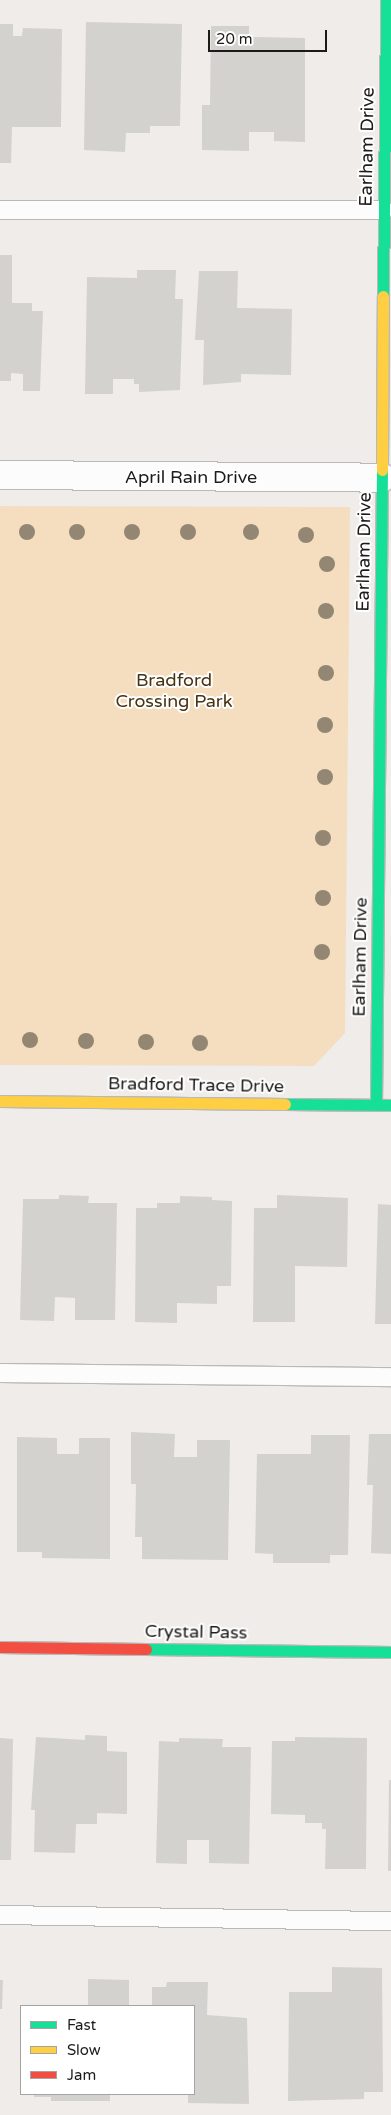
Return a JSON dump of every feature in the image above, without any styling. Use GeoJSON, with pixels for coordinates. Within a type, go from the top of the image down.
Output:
{"type":"FeatureCollection","features":[{"type":"Feature","properties":{"kind":"street","name":"Earlham Drive"},"geometry":{"type":"LineString","coordinates":[[376,1105],[385,834],[382,478],[386,0]]}},
{"type":"Feature","properties":{"kind":"street","name":"April Rain Drive"},"geometry":{"type":"LineString","coordinates":[[0,475],[382,478]]}},
{"type":"Feature","properties":{"kind":"street","name":"Bradford Trace Drive"},"geometry":{"type":"LineString","coordinates":[[0,1100],[391,1105]]}},
{"type":"Feature","properties":{"kind":"street","name":"Crystal Pass"},"geometry":{"type":"LineString","coordinates":[[0,1647],[391,1652]]}},
{"type":"Feature","properties":{"kind":"lane"},"geometry":{"type":"LineString","coordinates":[[0,210],[384,210]]}},
{"type":"Feature","properties":{"kind":"lane"},"geometry":{"type":"LineString","coordinates":[[0,1372],[391,1377]]}},
{"type":"Feature","properties":{"kind":"lane"},"geometry":{"type":"LineString","coordinates":[[0,1915],[391,1921]]}},
{"type":"Feature","properties":{"kind":"green space","name":"Bradford Crossing Park"},"geometry":{"type":"Polygon","coordinates":[[[0,506],[350,507],[345,1033],[314,1066],[0,1065],[0,506]]]}},
{"type":"Feature","properties":{"kind":"building"},"geometry":{"type":"Polygon","coordinates":[[[86,22],[182,24],[180,126],[150,126],[150,133],[126,133],[125,152],[84,150],[86,22]]]}},
{"type":"Feature","properties":{"kind":"building"},"geometry":{"type":"Polygon","coordinates":[[[0,24],[13,24],[13,36],[22,36],[23,28],[62,29],[61,127],[12,127],[11,163],[0,163],[0,24]]]}},
{"type":"Feature","properties":{"kind":"building"},"geometry":{"type":"Polygon","coordinates":[[[211,26],[249,26],[249,37],[305,38],[305,142],[274,141],[274,132],[249,132],[249,151],[202,150],[202,105],[210,105],[211,26]]]}},
{"type":"Feature","properties":{"kind":"building"},"geometry":{"type":"Polygon","coordinates":[[[0,255],[12,255],[12,303],[32,303],[32,311],[43,311],[40,391],[23,391],[23,374],[11,373],[11,381],[0,381],[0,255]]]}},
{"type":"Feature","properties":{"kind":"building"},"geometry":{"type":"Polygon","coordinates":[[[137,270],[176,270],[175,299],[183,299],[180,390],[139,392],[139,384],[134,384],[134,379],[113,379],[113,394],[85,394],[87,277],[137,278],[137,270]]]}},
{"type":"Feature","properties":{"kind":"building"},"geometry":{"type":"Polygon","coordinates":[[[199,271],[238,271],[237,308],[292,309],[291,375],[241,374],[241,382],[203,385],[204,340],[195,340],[199,271]]]}},
{"type":"Feature","properties":{"kind":"building"},"geometry":{"type":"Polygon","coordinates":[[[59,1195],[89,1196],[88,1203],[117,1203],[115,1320],[75,1320],[75,1298],[55,1297],[54,1321],[20,1320],[23,1199],[59,1199],[59,1195]]]}},
{"type":"Feature","properties":{"kind":"building"},"geometry":{"type":"Polygon","coordinates":[[[277,1195],[348,1198],[347,1267],[295,1266],[295,1322],[253,1322],[254,1208],[277,1208],[277,1195]]]}},
{"type":"Feature","properties":{"kind":"building"},"geometry":{"type":"Polygon","coordinates":[[[180,1196],[212,1197],[212,1200],[232,1201],[231,1286],[217,1286],[217,1304],[177,1303],[177,1323],[135,1322],[136,1208],[157,1208],[157,1203],[180,1203],[180,1196]]]}},
{"type":"Feature","properties":{"kind":"building"},"geometry":{"type":"Polygon","coordinates":[[[378,1204],[391,1205],[391,1324],[375,1324],[378,1204]]]}},
{"type":"Feature","properties":{"kind":"building"},"geometry":{"type":"Polygon","coordinates":[[[131,1432],[175,1434],[174,1457],[197,1457],[197,1440],[230,1440],[228,1560],[142,1559],[142,1537],[135,1537],[136,1484],[131,1484],[131,1432]]]}},
{"type":"Feature","properties":{"kind":"building"},"geometry":{"type":"Polygon","coordinates":[[[369,1434],[391,1434],[391,1554],[371,1553],[373,1485],[367,1485],[369,1434]]]}},
{"type":"Feature","properties":{"kind":"building"},"geometry":{"type":"Polygon","coordinates":[[[311,1435],[350,1435],[348,1555],[330,1555],[330,1563],[273,1563],[273,1554],[255,1553],[257,1454],[311,1454],[311,1435]]]}},
{"type":"Feature","properties":{"kind":"building"},"geometry":{"type":"Polygon","coordinates":[[[17,1437],[57,1438],[57,1454],[79,1454],[79,1438],[110,1438],[110,1559],[42,1558],[42,1552],[17,1552],[17,1437]]]}},
{"type":"Feature","properties":{"kind":"building"},"geometry":{"type":"Polygon","coordinates":[[[85,1735],[107,1736],[107,1751],[127,1752],[127,1814],[97,1813],[97,1824],[76,1824],[75,1853],[34,1852],[35,1810],[31,1810],[36,1737],[85,1740],[85,1735]]]}},
{"type":"Feature","properties":{"kind":"building"},"geometry":{"type":"Polygon","coordinates":[[[295,1737],[367,1738],[366,1869],[325,1869],[326,1829],[322,1829],[322,1823],[305,1823],[305,1815],[271,1814],[272,1741],[295,1741],[295,1737]]]}},
{"type":"Feature","properties":{"kind":"building"},"geometry":{"type":"Polygon","coordinates":[[[0,1738],[13,1739],[11,1860],[0,1860],[0,1738]]]}},
{"type":"Feature","properties":{"kind":"building"},"geometry":{"type":"Polygon","coordinates":[[[179,1738],[223,1739],[222,1747],[251,1747],[249,1864],[209,1863],[209,1840],[187,1840],[187,1864],[156,1863],[159,1741],[179,1742],[179,1738]]]}},
{"type":"Feature","properties":{"kind":"building"},"geometry":{"type":"Polygon","coordinates":[[[389,1780],[391,1780],[391,1871],[388,1871],[389,1780]]]}},
{"type":"Feature","properties":{"kind":"building"},"geometry":{"type":"Polygon","coordinates":[[[332,1967],[382,1968],[383,2092],[364,2092],[364,2099],[288,2101],[289,1992],[332,1992],[332,1967]]]}},
{"type":"Feature","properties":{"kind":"building"},"geometry":{"type":"Polygon","coordinates":[[[88,1979],[129,1980],[129,2005],[88,2005],[88,1979]]]}},
{"type":"Feature","properties":{"kind":"building"},"geometry":{"type":"Polygon","coordinates":[[[0,1980],[3,1980],[2,2009],[0,2009],[0,1980]]]}},
{"type":"Feature","properties":{"kind":"building"},"geometry":{"type":"Polygon","coordinates":[[[167,1982],[208,1982],[207,2015],[247,2018],[249,2104],[188,2103],[188,2095],[195,2095],[195,2005],[152,2005],[152,1987],[166,1987],[167,1982]]]}},
{"type":"Feature","properties":{"kind":"building"},"geometry":{"type":"Polygon","coordinates":[[[34,2095],[110,2095],[110,2101],[51,2101],[51,2097],[34,2097],[34,2095]]]}},
{"type":"Feature","properties":{"kind":"traffic: fast"},"geometry":{"type":"LineString","coordinates":[[383,296],[386,0]]}},
{"type":"Feature","properties":{"kind":"traffic: fast"},"geometry":{"type":"LineString","coordinates":[[376,1105],[382,470]]}},
{"type":"Feature","properties":{"kind":"traffic: fast"},"geometry":{"type":"LineString","coordinates":[[285,1104],[391,1105]]}},
{"type":"Feature","properties":{"kind":"traffic: fast"},"geometry":{"type":"LineString","coordinates":[[146,1649],[391,1652]]}},
{"type":"Feature","properties":{"kind":"traffic: slow"},"geometry":{"type":"LineString","coordinates":[[382,470],[383,296]]}},
{"type":"Feature","properties":{"kind":"traffic: slow"},"geometry":{"type":"LineString","coordinates":[[0,1101],[285,1104]]}},
{"type":"Feature","properties":{"kind":"traffic: jam"},"geometry":{"type":"LineString","coordinates":[[0,1647],[146,1649]]}}]}
